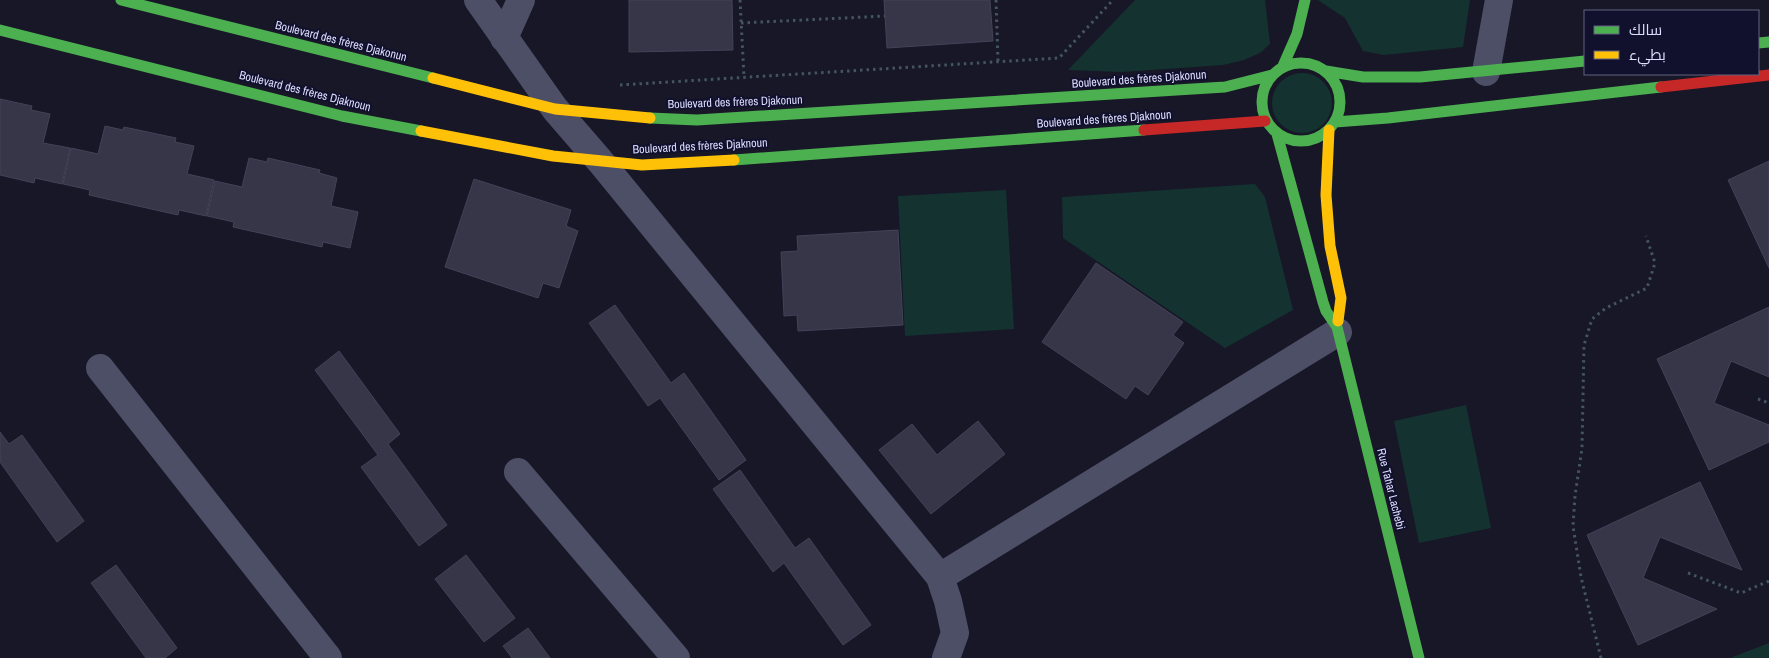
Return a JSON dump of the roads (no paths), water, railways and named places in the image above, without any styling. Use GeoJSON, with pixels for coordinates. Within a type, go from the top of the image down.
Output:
{"type":"FeatureCollection","features":[{"type":"Feature","properties":{"kind":"street","name":"Boulevard des frères Djakonun"},"geometry":{"type":"LineString","coordinates":[[121,0],[555,109],[627,118],[697,120],[1225,87],[1272,75]]}},
{"type":"Feature","properties":{"kind":"street"},"geometry":{"type":"LineString","coordinates":[[478,0],[555,109],[600,161],[940,577],[955,633],[946,658]]}},
{"type":"Feature","properties":{"kind":"street"},"geometry":{"type":"LineString","coordinates":[[504,38],[521,0]]}},
{"type":"Feature","properties":{"kind":"street"},"geometry":{"type":"LineString","coordinates":[[1305,0],[1301,23],[1293,49],[1283,66],[1272,75],[1265,85],[1261,97],[1265,121],[1277,134],[1287,140],[1298,142],[1310,141],[1320,137],[1332,126],[1339,112],[1340,100],[1336,85],[1320,65]]}},
{"type":"Feature","properties":{"kind":"street"},"geometry":{"type":"LineString","coordinates":[[1308,0],[1311,19]]}},
{"type":"Feature","properties":{"kind":"street"},"geometry":{"type":"LineString","coordinates":[[1486,72],[1499,0]]}},
{"type":"Feature","properties":{"kind":"street","name":"Boulevard des frères Djaknoun"},"geometry":{"type":"LineString","coordinates":[[0,30],[42,39],[342,116],[553,156],[642,165],[1265,121]]}},
{"type":"Feature","properties":{"kind":"street"},"geometry":{"type":"LineString","coordinates":[[1283,66],[1301,63],[1320,65],[1363,77],[1411,77],[1486,72],[1584,61]]}},
{"type":"Feature","properties":{"kind":"street"},"geometry":{"type":"LineString","coordinates":[[1332,126],[1769,75]]}},
{"type":"Feature","properties":{"kind":"street"},"geometry":{"type":"LineString","coordinates":[[1332,126],[1327,205],[1330,246],[1341,298],[1338,329]]}},
{"type":"Feature","properties":{"kind":"street"},"geometry":{"type":"LineString","coordinates":[[1277,134],[1323,302],[1326,311],[1338,329]]}},
{"type":"Feature","properties":{"kind":"street"},"geometry":{"type":"LineString","coordinates":[[940,577],[1338,329]]}},
{"type":"Feature","properties":{"kind":"street","name":"Rue Tahar Lachebi"},"geometry":{"type":"LineString","coordinates":[[1338,329],[1419,658]]}},
{"type":"Feature","properties":{"kind":"street"},"geometry":{"type":"LineString","coordinates":[[100,368],[328,658]]}},
{"type":"Feature","properties":{"kind":"street"},"geometry":{"type":"LineString","coordinates":[[518,472],[676,658]]}}]}
